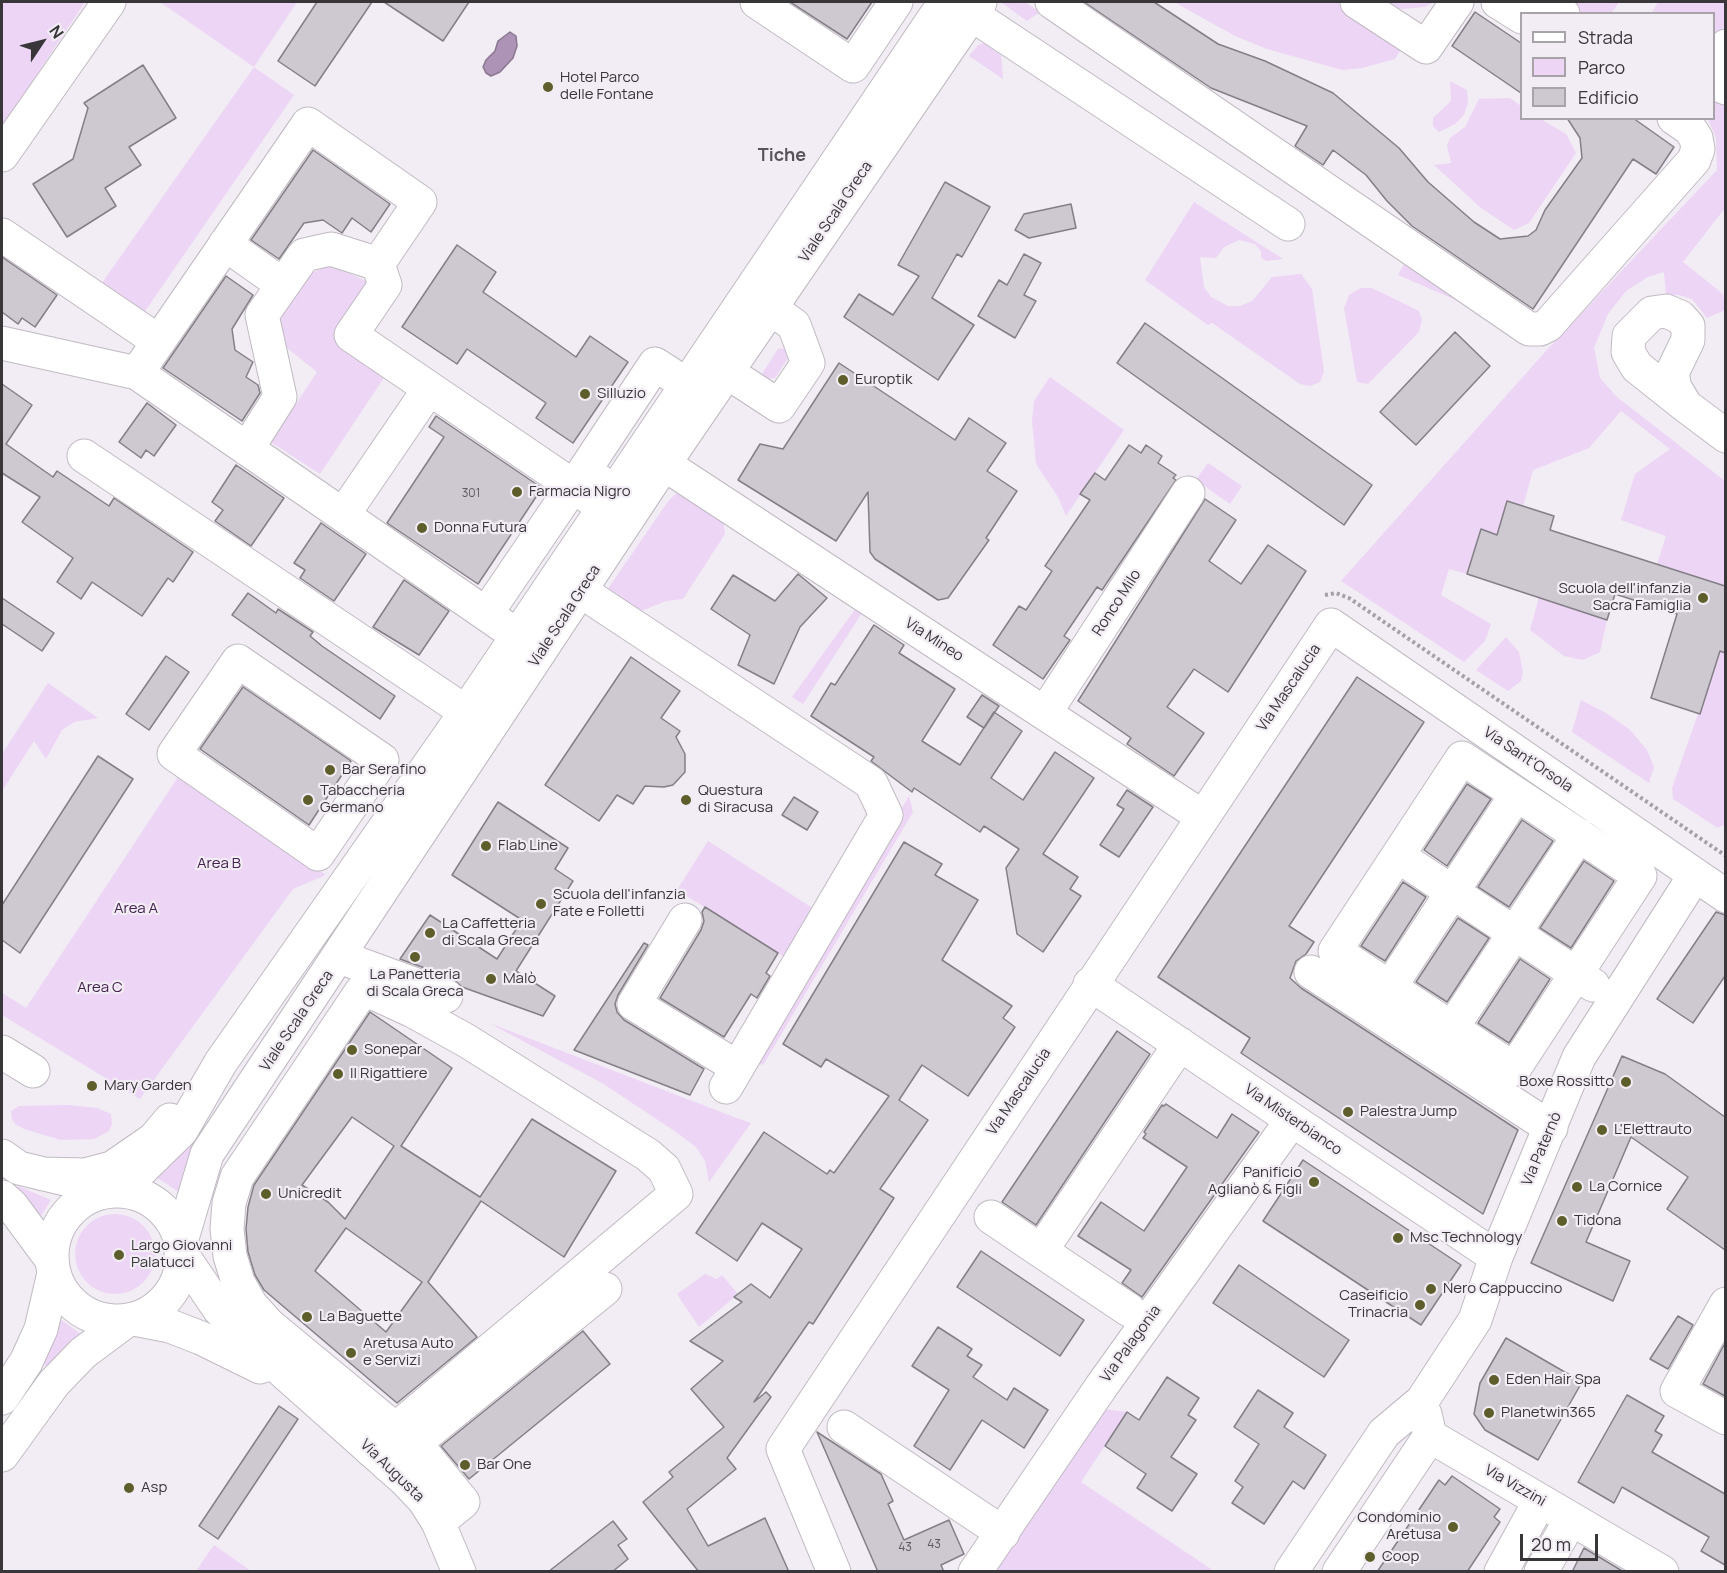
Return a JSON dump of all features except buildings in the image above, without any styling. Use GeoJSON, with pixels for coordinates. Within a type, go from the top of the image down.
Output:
{"type":"FeatureCollection","features":[{"type":"Feature","properties":{"kind":"street"},"geometry":{"type":"LineString","coordinates":[[2,155],[109,2]]}},
{"type":"Feature","properties":{"kind":"street"},"geometry":{"type":"LineString","coordinates":[[757,2],[854,66],[896,2]]}},
{"type":"Feature","properties":{"kind":"street"},"geometry":{"type":"LineString","coordinates":[[1052,2],[1529,329],[1540,329],[1548,325],[1694,160],[1698,149],[1696,138],[1690,129],[1677,120]]}},
{"type":"Feature","properties":{"kind":"street"},"geometry":{"type":"LineString","coordinates":[[1357,2],[1426,47],[1457,2]]}},
{"type":"Feature","properties":{"kind":"street"},"geometry":{"type":"LineString","coordinates":[[1498,2],[1520,16]]}},
{"type":"Feature","properties":{"kind":"street"},"geometry":{"type":"LineString","coordinates":[[1545,2],[1560,12]]}},
{"type":"Feature","properties":{"kind":"street"},"geometry":{"type":"LineString","coordinates":[[965,6],[1288,224]]}},
{"type":"Feature","properties":{"kind":"street","name":"Viale Scala Greca"},"geometry":{"type":"LineString","coordinates":[[181,1249],[207,1154],[340,957],[570,584],[664,464],[727,372],[965,6]]}},
{"type":"Feature","properties":{"kind":"street","name":"Viale Scala Greca"},"geometry":{"type":"LineString","coordinates":[[108,1192],[140,1171],[181,1131],[221,1062],[518,636],[570,584],[609,500],[687,385],[965,6]]}},
{"type":"Feature","properties":{"kind":"street"},"geometry":{"type":"LineString","coordinates":[[1715,59],[1725,46]]}},
{"type":"Feature","properties":{"kind":"street"},"geometry":{"type":"LineString","coordinates":[[137,373],[308,124],[420,202],[378,264]]}},
{"type":"Feature","properties":{"kind":"street"},"geometry":{"type":"LineString","coordinates":[[2,235],[158,341]]}},
{"type":"Feature","properties":{"kind":"street"},"geometry":{"type":"LineString","coordinates":[[225,244],[283,285]]}},
{"type":"Feature","properties":{"kind":"street"},"geometry":{"type":"LineString","coordinates":[[247,449],[280,397],[262,315],[304,255],[331,249],[378,264]]}},
{"type":"Feature","properties":{"kind":"street"},"geometry":{"type":"LineString","coordinates":[[378,264],[386,285],[351,335],[573,486],[609,500]]}},
{"type":"Feature","properties":{"kind":"street"},"geometry":{"type":"LineString","coordinates":[[727,372],[779,406],[785,398],[808,363],[794,325],[770,308]]}},
{"type":"Feature","properties":{"kind":"street"},"geometry":{"type":"LineString","coordinates":[[2,343],[137,373],[518,636]]}},
{"type":"Feature","properties":{"kind":"street"},"geometry":{"type":"LineString","coordinates":[[343,515],[429,389]]}},
{"type":"Feature","properties":{"kind":"street"},"geometry":{"type":"LineString","coordinates":[[1686,406],[1725,436]]}},
{"type":"Feature","properties":{"kind":"street"},"geometry":{"type":"LineString","coordinates":[[84,456],[466,712]]}},
{"type":"Feature","properties":{"kind":"street","name":"Via Mineo"},"geometry":{"type":"LineString","coordinates":[[664,464],[1203,816]]}},
{"type":"Feature","properties":{"kind":"street"},"geometry":{"type":"LineString","coordinates":[[486,614],[573,486]]}},
{"type":"Feature","properties":{"kind":"street","name":"Ronco Milo"},"geometry":{"type":"LineString","coordinates":[[1045,713],[1188,493]]}},
{"type":"Feature","properties":{"kind":"street"},"geometry":{"type":"LineString","coordinates":[[570,584],[871,783],[886,815],[731,1077],[634,1004],[685,920]]}},
{"type":"Feature","properties":{"kind":"street","name":"Via Mascalucia"},"geometry":{"type":"LineString","coordinates":[[834,1572],[783,1449],[1090,984],[1331,625]]}},
{"type":"Feature","properties":{"kind":"street","name":"Via Sant'Orsola"},"geometry":{"type":"LineString","coordinates":[[1331,625],[1715,883]]}},
{"type":"Feature","properties":{"kind":"street"},"geometry":{"type":"LineString","coordinates":[[238,661],[382,760],[358,795],[318,854],[174,754],[238,661]]}},
{"type":"Feature","properties":{"kind":"street"},"geometry":{"type":"LineString","coordinates":[[1462,758],[1578,835],[1640,876],[1514,1069],[1335,951],[1462,758]]}},
{"type":"Feature","properties":{"kind":"street"},"geometry":{"type":"LineString","coordinates":[[358,795],[392,818]]}},
{"type":"Feature","properties":{"kind":"street"},"geometry":{"type":"LineString","coordinates":[[1390,987],[1516,795]]}},
{"type":"Feature","properties":{"kind":"street"},"geometry":{"type":"LineString","coordinates":[[1452,1028],[1578,835]]}},
{"type":"Feature","properties":{"kind":"street"},"geometry":{"type":"LineString","coordinates":[[1398,856],[1614,999]]}},
{"type":"Feature","properties":{"kind":"street","name":"Via Paternò"},"geometry":{"type":"LineString","coordinates":[[1291,1572],[1384,1433],[1422,1401],[1475,1320],[1496,1257],[1579,1057],[1614,999],[1715,883]]}},
{"type":"Feature","properties":{"kind":"street"},"geometry":{"type":"LineString","coordinates":[[340,957],[446,996]]}},
{"type":"Feature","properties":{"kind":"street"},"geometry":{"type":"LineString","coordinates":[[1311,972],[1551,1128]]}},
{"type":"Feature","properties":{"kind":"street","name":"Via Misterbianco"},"geometry":{"type":"LineString","coordinates":[[1090,984],[1496,1257]]}},
{"type":"Feature","properties":{"kind":"street"},"geometry":{"type":"LineString","coordinates":[[301,1389],[260,1335],[230,1256],[227,1229],[230,1203],[237,1177],[362,992],[376,994],[466,1041],[648,1155],[664,1169],[676,1194],[566,1286],[392,1447]]}},
{"type":"Feature","properties":{"kind":"street"},"geometry":{"type":"LineString","coordinates":[[292,1029],[323,1049]]}},
{"type":"Feature","properties":{"kind":"street"},"geometry":{"type":"LineString","coordinates":[[1041,1251],[1180,1044]]}},
{"type":"Feature","properties":{"kind":"street"},"geometry":{"type":"LineString","coordinates":[[2,1052],[33,1071]]}},
{"type":"Feature","properties":{"kind":"street"},"geometry":{"type":"LineString","coordinates":[[43,1173],[85,1175],[112,1168],[154,1139],[221,1062]]}},
{"type":"Feature","properties":{"kind":"street","name":"Via Palagonia"},"geometry":{"type":"LineString","coordinates":[[975,1572],[1101,1387],[1292,1120]]}},
{"type":"Feature","properties":{"kind":"street"},"geometry":{"type":"LineString","coordinates":[[2,1156],[19,1168],[108,1192],[144,1197],[156,1206],[176,1230],[181,1249],[181,1268],[169,1294],[153,1310],[130,1320],[83,1353],[54,1383],[2,1455]]}},
{"type":"Feature","properties":{"kind":"street"},"geometry":{"type":"LineString","coordinates":[[2,1398],[26,1362],[41,1329],[53,1267],[56,1234],[69,1212],[91,1197],[108,1192]]}},
{"type":"Feature","properties":{"kind":"street"},"geometry":{"type":"LineString","coordinates":[[2,1197],[12,1206],[53,1267],[69,1301],[81,1310],[103,1319],[130,1320],[170,1326],[221,1346],[301,1389]]}},
{"type":"Feature","properties":{"kind":"street"},"geometry":{"type":"LineString","coordinates":[[991,1217],[1129,1310]]}},
{"type":"Feature","properties":{"kind":"street"},"geometry":{"type":"LineString","coordinates":[[181,1249],[219,1309],[260,1335],[392,1447]]}},
{"type":"Feature","properties":{"kind":"street"},"geometry":{"type":"LineString","coordinates":[[392,1447],[605,1289]]}},
{"type":"Feature","properties":{"kind":"street"},"geometry":{"type":"LineString","coordinates":[[1725,1304],[1677,1391],[1725,1418]]}},
{"type":"Feature","properties":{"kind":"street","name":"Via Augusta"},"geometry":{"type":"LineString","coordinates":[[301,1389],[392,1447],[438,1522],[459,1572]]}},
{"type":"Feature","properties":{"kind":"street"},"geometry":{"type":"LineString","coordinates":[[1339,1572],[1430,1436],[1422,1401]]}},
{"type":"Feature","properties":{"kind":"street"},"geometry":{"type":"LineString","coordinates":[[844,1427],[1003,1533]]}},
{"type":"Feature","properties":{"kind":"street","name":"Via Vizzini"},"geometry":{"type":"LineString","coordinates":[[1430,1436],[1662,1572]]}},
{"type":"Feature","properties":{"kind":"street"},"geometry":{"type":"LineString","coordinates":[[1501,1572],[1540,1501]]}},
{"type":"Feature","properties":{"kind":"street"},"geometry":{"type":"LineString","coordinates":[[1541,1572],[1571,1519]]}},
{"type":"Feature","properties":{"kind":"green space"},"geometry":{"type":"Polygon","coordinates":[[[2,2],[85,2],[2,127],[2,2]]]}},
{"type":"Feature","properties":{"kind":"green space"},"geometry":{"type":"Polygon","coordinates":[[[160,2],[297,2],[254,67],[160,2]]]}},
{"type":"Feature","properties":{"kind":"green space"},"geometry":{"type":"Polygon","coordinates":[[[1003,2],[1025,2],[1040,12],[1027,21],[1003,2]]]}},
{"type":"Feature","properties":{"kind":"green space"},"geometry":{"type":"Polygon","coordinates":[[[1174,2],[1338,2],[1403,46],[1395,59],[1362,68],[1342,70],[1267,49],[1235,36],[1174,2]]]}},
{"type":"Feature","properties":{"kind":"green space"},"geometry":{"type":"Polygon","coordinates":[[[1377,2],[1434,2],[1425,7],[1403,9],[1386,7],[1377,2]]]}},
{"type":"Feature","properties":{"kind":"green space"},"geometry":{"type":"Polygon","coordinates":[[[1561,2],[1619,2],[1612,12],[1577,12],[1561,2]]]}},
{"type":"Feature","properties":{"kind":"green space"},"geometry":{"type":"Polygon","coordinates":[[[1658,2],[1725,2],[1725,25],[1715,40],[1715,12],[1652,12],[1658,2]]]}},
{"type":"Feature","properties":{"kind":"green space"},"geometry":{"type":"Polygon","coordinates":[[[984,43],[1001,55],[1003,79],[969,56],[978,45],[984,43]]]}},
{"type":"Feature","properties":{"kind":"green space"},"geometry":{"type":"Polygon","coordinates":[[[254,67],[294,95],[139,320],[97,290],[254,67]]]}},
{"type":"Feature","properties":{"kind":"green space"},"geometry":{"type":"Polygon","coordinates":[[[1450,81],[1467,90],[1468,103],[1464,115],[1455,124],[1439,132],[1433,126],[1433,118],[1451,101],[1450,81]]]}},
{"type":"Feature","properties":{"kind":"green space"},"geometry":{"type":"Polygon","coordinates":[[[1715,93],[1725,98],[1725,208],[1683,262],[1723,294],[1725,310],[1707,318],[1692,299],[1679,295],[1666,295],[1664,272],[1648,277],[1626,291],[1608,314],[1594,348],[1600,378],[1617,397],[1725,481],[1725,586],[1657,564],[1666,536],[1621,520],[1635,474],[1670,449],[1621,411],[1589,448],[1533,470],[1523,507],[1507,501],[1497,535],[1481,530],[1467,574],[1449,569],[1441,595],[1491,624],[1485,641],[1464,662],[1341,581],[1545,352],[1717,170],[1716,138],[1708,120],[1715,120],[1715,93]]]}},
{"type":"Feature","properties":{"kind":"green space"},"geometry":{"type":"Polygon","coordinates":[[[1510,98],[1520,105],[1520,120],[1543,120],[1566,134],[1576,153],[1529,223],[1514,230],[1481,208],[1434,165],[1451,163],[1447,145],[1450,138],[1465,127],[1479,99],[1510,98]]]}},
{"type":"Feature","properties":{"kind":"green space"},"geometry":{"type":"Polygon","coordinates":[[[1194,202],[1283,259],[1266,261],[1261,257],[1261,251],[1255,244],[1239,240],[1224,247],[1216,258],[1200,257],[1204,287],[1211,297],[1228,306],[1240,306],[1252,301],[1272,277],[1301,274],[1312,289],[1324,371],[1320,382],[1310,386],[1300,384],[1212,323],[1208,325],[1145,280],[1194,202]]]}},
{"type":"Feature","properties":{"kind":"green space"},"geometry":{"type":"Polygon","coordinates":[[[1406,260],[1481,311],[1398,275],[1406,260]]]}},
{"type":"Feature","properties":{"kind":"green space"},"geometry":{"type":"Polygon","coordinates":[[[330,265],[375,285],[338,340],[387,373],[320,474],[271,442],[317,372],[282,344],[280,315],[309,274],[330,265]]]}},
{"type":"Feature","properties":{"kind":"green space"},"geometry":{"type":"Polygon","coordinates":[[[1361,288],[1372,288],[1419,311],[1422,320],[1419,332],[1368,384],[1357,382],[1344,308],[1349,295],[1361,288]]]}},
{"type":"Feature","properties":{"kind":"green space"},"geometry":{"type":"Polygon","coordinates":[[[783,348],[790,355],[775,378],[765,379],[762,374],[778,349],[783,348]]]}},
{"type":"Feature","properties":{"kind":"green space"},"geometry":{"type":"Polygon","coordinates":[[[1050,377],[1124,430],[1066,516],[1058,497],[1036,464],[1032,421],[1034,401],[1050,377]]]}},
{"type":"Feature","properties":{"kind":"green space"},"geometry":{"type":"Polygon","coordinates":[[[1208,463],[1242,486],[1230,504],[1196,480],[1208,463]]]}},
{"type":"Feature","properties":{"kind":"green space"},"geometry":{"type":"Polygon","coordinates":[[[677,493],[683,494],[723,520],[725,534],[683,599],[666,601],[636,613],[605,593],[669,500],[677,493]]]}},
{"type":"Feature","properties":{"kind":"green space"},"geometry":{"type":"Polygon","coordinates":[[[1539,597],[1607,620],[1600,652],[1583,660],[1564,656],[1530,630],[1539,597]]]}},
{"type":"Feature","properties":{"kind":"green space"},"geometry":{"type":"Polygon","coordinates":[[[856,608],[862,613],[803,704],[792,697],[856,608]]]}},
{"type":"Feature","properties":{"kind":"green space"},"geometry":{"type":"Polygon","coordinates":[[[1506,637],[1519,652],[1523,672],[1521,681],[1508,691],[1476,670],[1506,637]]]}},
{"type":"Feature","properties":{"kind":"green space"},"geometry":{"type":"Polygon","coordinates":[[[1720,651],[1725,653],[1725,824],[1718,828],[1673,799],[1672,788],[1720,651]]]}},
{"type":"Feature","properties":{"kind":"green space"},"geometry":{"type":"Polygon","coordinates":[[[48,683],[98,718],[74,722],[62,730],[46,759],[34,741],[2,791],[2,754],[48,683]]]}},
{"type":"Feature","properties":{"kind":"green space"},"geometry":{"type":"Polygon","coordinates":[[[1581,700],[1606,713],[1629,729],[1647,750],[1654,767],[1649,783],[1572,732],[1581,700]]]}},
{"type":"Feature","properties":{"kind":"green space"},"geometry":{"type":"Polygon","coordinates":[[[180,774],[326,875],[293,889],[140,1099],[2,1015],[2,993],[26,1008],[180,774]]]}},
{"type":"Feature","properties":{"kind":"green space"},"geometry":{"type":"Polygon","coordinates":[[[909,796],[913,812],[763,1065],[754,1062],[909,796]]]}},
{"type":"Feature","properties":{"kind":"green space"},"geometry":{"type":"Polygon","coordinates":[[[708,841],[814,909],[786,958],[677,890],[708,841]]]}},
{"type":"Feature","properties":{"kind":"green space"},"geometry":{"type":"Polygon","coordinates":[[[489,1023],[751,1123],[709,1182],[705,1161],[696,1147],[676,1132],[602,1083],[489,1023]]]}},
{"type":"Feature","properties":{"kind":"green space"},"geometry":{"type":"Polygon","coordinates":[[[69,1105],[97,1108],[111,1114],[112,1125],[109,1131],[94,1139],[61,1140],[24,1129],[15,1124],[12,1119],[11,1111],[19,1106],[69,1105]]]}},
{"type":"Feature","properties":{"kind":"green space"},"geometry":{"type":"Polygon","coordinates":[[[195,1140],[179,1192],[153,1175],[179,1156],[195,1140]]]}},
{"type":"Feature","properties":{"kind":"green space"},"geometry":{"type":"Polygon","coordinates":[[[18,1186],[51,1200],[39,1219],[15,1192],[18,1186]]]}},
{"type":"Feature","properties":{"kind":"green space"},"geometry":{"type":"Polygon","coordinates":[[[115,1214],[130,1217],[143,1226],[152,1239],[155,1254],[152,1269],[143,1282],[130,1291],[115,1294],[100,1291],[87,1282],[78,1269],[75,1254],[78,1239],[87,1226],[100,1217],[115,1214]]]}},
{"type":"Feature","properties":{"kind":"green space"},"geometry":{"type":"Polygon","coordinates":[[[705,1274],[717,1279],[722,1275],[738,1294],[699,1327],[677,1294],[705,1274]]]}},
{"type":"Feature","properties":{"kind":"green space"},"geometry":{"type":"Polygon","coordinates":[[[57,1317],[81,1334],[47,1366],[42,1363],[57,1317]]]}},
{"type":"Feature","properties":{"kind":"green space"},"geometry":{"type":"Polygon","coordinates":[[[1102,1409],[1127,1412],[1081,1482],[1214,1571],[995,1572],[1102,1409]]]}},
{"type":"Feature","properties":{"kind":"green space"},"geometry":{"type":"Polygon","coordinates":[[[214,1545],[251,1571],[196,1571],[214,1545]]]}},
{"type":"Feature","properties":{"kind":"shaded area"},"geometry":{"type":"Polygon","coordinates":[[[510,32],[516,36],[517,46],[513,58],[500,72],[491,76],[483,67],[486,60],[495,51],[498,41],[510,32]]]}},
{"type":"Feature","properties":{"kind":"place","name":"Hotel Parco delle Fontane"},"geometry":{"type":"Point","coordinates":[548,87]}},
{"type":"Feature","properties":{"kind":"place","name":"Europtik"},"geometry":{"type":"Point","coordinates":[843,380]}},
{"type":"Feature","properties":{"kind":"place","name":"Silluzio"},"geometry":{"type":"Point","coordinates":[585,394]}},
{"type":"Feature","properties":{"kind":"place","name":"Farmacia Nigro"},"geometry":{"type":"Point","coordinates":[517,492]}},
{"type":"Feature","properties":{"kind":"place","name":"Donna Futura"},"geometry":{"type":"Point","coordinates":[422,528]}},
{"type":"Feature","properties":{"kind":"place","name":"Scuola dell'infanzia Sacra Famiglia"},"geometry":{"type":"Point","coordinates":[1703,598]}},
{"type":"Feature","properties":{"kind":"place","name":"Bar Serafino"},"geometry":{"type":"Point","coordinates":[330,770]}},
{"type":"Feature","properties":{"kind":"place","name":"Tabaccheria Germano"},"geometry":{"type":"Point","coordinates":[308,800]}},
{"type":"Feature","properties":{"kind":"place","name":"Questura di Siracusa"},"geometry":{"type":"Point","coordinates":[686,800]}},
{"type":"Feature","properties":{"kind":"place","name":"Flab Line"},"geometry":{"type":"Point","coordinates":[486,846]}},
{"type":"Feature","properties":{"kind":"place","name":"Scuola dell'infanzia Fate e Folletti"},"geometry":{"type":"Point","coordinates":[541,904]}},
{"type":"Feature","properties":{"kind":"place","name":"La Caffetteria di Scala Greca"},"geometry":{"type":"Point","coordinates":[430,933]}},
{"type":"Feature","properties":{"kind":"place","name":"La Panetteria di Scala Greca"},"geometry":{"type":"Point","coordinates":[415,957]}},
{"type":"Feature","properties":{"kind":"place","name":"Malò"},"geometry":{"type":"Point","coordinates":[491,979]}},
{"type":"Feature","properties":{"kind":"place","name":"Sonepar"},"geometry":{"type":"Point","coordinates":[352,1050]}},
{"type":"Feature","properties":{"kind":"place","name":"Il Rigattiere"},"geometry":{"type":"Point","coordinates":[338,1074]}},
{"type":"Feature","properties":{"kind":"place","name":"Boxe Rossitto"},"geometry":{"type":"Point","coordinates":[1626,1082]}},
{"type":"Feature","properties":{"kind":"place","name":"Mary Garden"},"geometry":{"type":"Point","coordinates":[92,1086]}},
{"type":"Feature","properties":{"kind":"place","name":"Palestra Jump"},"geometry":{"type":"Point","coordinates":[1348,1112]}},
{"type":"Feature","properties":{"kind":"place","name":"L'Elettrauto"},"geometry":{"type":"Point","coordinates":[1602,1130]}},
{"type":"Feature","properties":{"kind":"place","name":"Panificio Aglianò & Figli"},"geometry":{"type":"Point","coordinates":[1314,1182]}},
{"type":"Feature","properties":{"kind":"place","name":"La Cornice"},"geometry":{"type":"Point","coordinates":[1577,1187]}},
{"type":"Feature","properties":{"kind":"place","name":"Unicredit"},"geometry":{"type":"Point","coordinates":[266,1194]}},
{"type":"Feature","properties":{"kind":"place","name":"Tidona"},"geometry":{"type":"Point","coordinates":[1562,1221]}},
{"type":"Feature","properties":{"kind":"place","name":"Msc Technology"},"geometry":{"type":"Point","coordinates":[1398,1238]}},
{"type":"Feature","properties":{"kind":"place","name":"Largo Giovanni Palatucci"},"geometry":{"type":"Point","coordinates":[119,1255]}},
{"type":"Feature","properties":{"kind":"place","name":"Nero Cappuccino"},"geometry":{"type":"Point","coordinates":[1431,1289]}},
{"type":"Feature","properties":{"kind":"place","name":"Caseificio Trinacria"},"geometry":{"type":"Point","coordinates":[1420,1305]}},
{"type":"Feature","properties":{"kind":"place","name":"La Baguette"},"geometry":{"type":"Point","coordinates":[307,1317]}},
{"type":"Feature","properties":{"kind":"place","name":"Aretusa Auto e Servizi"},"geometry":{"type":"Point","coordinates":[351,1353]}},
{"type":"Feature","properties":{"kind":"place","name":"Eden Hair Spa"},"geometry":{"type":"Point","coordinates":[1494,1380]}},
{"type":"Feature","properties":{"kind":"place","name":"Planetwin365"},"geometry":{"type":"Point","coordinates":[1489,1413]}},
{"type":"Feature","properties":{"kind":"place","name":"Bar One"},"geometry":{"type":"Point","coordinates":[465,1465]}},
{"type":"Feature","properties":{"kind":"place","name":"Asp"},"geometry":{"type":"Point","coordinates":[129,1488]}},
{"type":"Feature","properties":{"kind":"place","name":"Condominio Aretusa"},"geometry":{"type":"Point","coordinates":[1453,1527]}},
{"type":"Feature","properties":{"kind":"place","name":"Coop"},"geometry":{"type":"Point","coordinates":[1370,1557]}},
{"type":"Feature","properties":{"kind":"district","name":"Tiche"},"geometry":{"type":"Point","coordinates":[782,156]}},
{"type":"Feature","properties":{"kind":"park label","name":"Area B"},"geometry":{"type":"Point","coordinates":[219,864]}},
{"type":"Feature","properties":{"kind":"park label","name":"Area A"},"geometry":{"type":"Point","coordinates":[136,909]}},
{"type":"Feature","properties":{"kind":"park label","name":"Area C"},"geometry":{"type":"Point","coordinates":[100,988]}}]}
